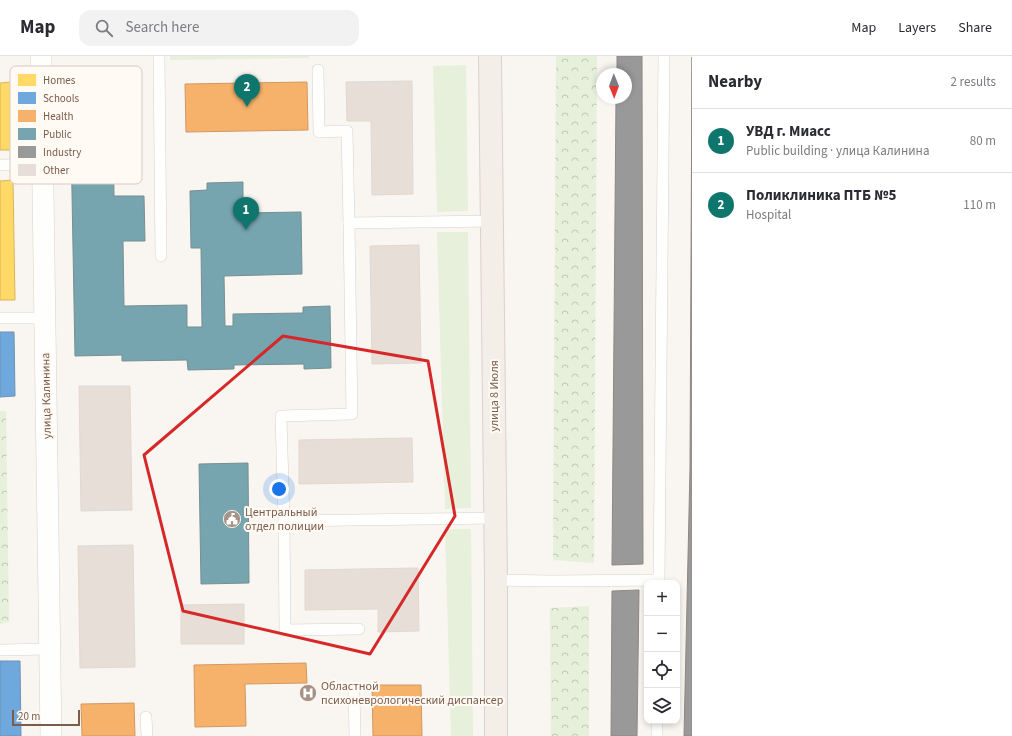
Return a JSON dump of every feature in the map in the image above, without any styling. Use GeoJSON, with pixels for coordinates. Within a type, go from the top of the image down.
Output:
{"type":"FeatureCollection","features":[{"type":"Feature","properties":{"kind":"main road","name":"улица 8 Июля"},"geometry":{"type":"LineString","coordinates":[[490,56],[496,580],[496,736]]}},
{"type":"Feature","properties":{"kind":"street","name":"улица Калинина"},"geometry":{"type":"LineString","coordinates":[[40,56],[40,66]]}},
{"type":"Feature","properties":{"kind":"street","name":"улица Калинина"},"geometry":{"type":"LineString","coordinates":[[42,184],[51,736]]}},
{"type":"Feature","properties":{"kind":"lane"},"geometry":{"type":"LineString","coordinates":[[159,56],[161,256]]}},
{"type":"Feature","properties":{"kind":"lane"},"geometry":{"type":"LineString","coordinates":[[659,580],[664,56]]}},
{"type":"Feature","properties":{"kind":"lane"},"geometry":{"type":"LineString","coordinates":[[318,70],[319,132],[347,131],[352,414],[281,416],[286,630],[359,630]]}},
{"type":"Feature","properties":{"kind":"lane"},"geometry":{"type":"LineString","coordinates":[[0,165],[10,165]]}},
{"type":"Feature","properties":{"kind":"lane"},"geometry":{"type":"LineString","coordinates":[[348,223],[492,221]]}},
{"type":"Feature","properties":{"kind":"lane"},"geometry":{"type":"LineString","coordinates":[[0,318],[45,318]]}},
{"type":"Feature","properties":{"kind":"lane"},"geometry":{"type":"LineString","coordinates":[[284,521],[495,518]]}},
{"type":"Feature","properties":{"kind":"lane"},"geometry":{"type":"LineString","coordinates":[[496,580],[644,581]]}},
{"type":"Feature","properties":{"kind":"lane"},"geometry":{"type":"LineString","coordinates":[[0,650],[50,649]]}},
{"type":"Feature","properties":{"kind":"lane"},"geometry":{"type":"LineString","coordinates":[[354,692],[355,736]]}},
{"type":"Feature","properties":{"kind":"lane"},"geometry":{"type":"LineString","coordinates":[[146,718],[146,736]]}},
{"type":"Feature","properties":{"kind":"lane"},"geometry":{"type":"LineString","coordinates":[[657,724],[657,736]]}},
{"type":"Feature","properties":{"kind":"highlighted area"},"geometry":{"type":"Polygon","coordinates":[[[283,336],[428,361],[455,516],[370,654],[183,611],[144,455],[283,336]]]}},
{"type":"Feature","properties":{"kind":"green space"},"geometry":{"type":"Polygon","coordinates":[[[170,56],[309,56],[309,58],[170,60],[170,56]]]}},
{"type":"Feature","properties":{"kind":"green space"},"geometry":{"type":"Polygon","coordinates":[[[556,56],[597,56],[594,563],[553,560],[556,56]]]}},
{"type":"Feature","properties":{"kind":"green space"},"geometry":{"type":"Polygon","coordinates":[[[466,65],[468,211],[437,212],[433,66],[466,65]]]}},
{"type":"Feature","properties":{"kind":"green space"},"geometry":{"type":"Polygon","coordinates":[[[437,232],[468,232],[471,508],[445,509],[437,232]]]}},
{"type":"Feature","properties":{"kind":"green space"},"geometry":{"type":"Polygon","coordinates":[[[0,411],[6,411],[9,622],[0,624],[0,411]]]}},
{"type":"Feature","properties":{"kind":"green space"},"geometry":{"type":"Polygon","coordinates":[[[445,529],[471,529],[473,736],[451,736],[445,529]]]}},
{"type":"Feature","properties":{"kind":"green space"},"geometry":{"type":"Polygon","coordinates":[[[589,606],[589,736],[551,736],[550,608],[589,606]]]}},
{"type":"Feature","properties":{"kind":"building: Homes"},"geometry":{"type":"Polygon","coordinates":[[[10,82],[10,150],[0,150],[0,83],[10,82]]]}},
{"type":"Feature","properties":{"kind":"building: Homes"},"geometry":{"type":"Polygon","coordinates":[[[10,180],[10,184],[13,184],[15,300],[0,300],[0,181],[10,180]]]}},
{"type":"Feature","properties":{"kind":"building: Schools"},"geometry":{"type":"Polygon","coordinates":[[[0,332],[14,332],[15,396],[0,397],[0,332]]]}},
{"type":"Feature","properties":{"kind":"building: Schools"},"geometry":{"type":"Polygon","coordinates":[[[0,661],[20,661],[21,736],[0,736],[0,661]]]}},
{"type":"Feature","properties":{"kind":"building: Health"},"geometry":{"type":"Polygon","coordinates":[[[307,82],[308,130],[186,132],[185,84],[307,82]]]}},
{"type":"Feature","properties":{"kind":"building: Health"},"geometry":{"type":"Polygon","coordinates":[[[306,663],[307,683],[245,684],[246,726],[195,727],[194,665],[306,663]]]}},
{"type":"Feature","properties":{"kind":"building: Health"},"geometry":{"type":"Polygon","coordinates":[[[372,685],[421,685],[422,736],[373,736],[372,685]]]}},
{"type":"Feature","properties":{"kind":"building: Health"},"geometry":{"type":"Polygon","coordinates":[[[134,703],[135,736],[82,736],[81,704],[134,703]]]}},
{"type":"Feature","properties":{"kind":"building: Public"},"geometry":{"type":"Polygon","coordinates":[[[243,182],[243,213],[301,212],[302,274],[224,276],[225,326],[233,326],[233,314],[303,313],[303,307],[330,306],[331,368],[304,369],[304,364],[234,365],[234,369],[188,370],[187,360],[122,361],[122,355],[75,356],[72,184],[114,184],[114,196],[144,196],[145,241],[123,241],[124,306],[187,305],[187,327],[202,327],[201,248],[191,248],[190,191],[207,190],[207,183],[243,182]]]}},
{"type":"Feature","properties":{"kind":"building: Public"},"geometry":{"type":"Polygon","coordinates":[[[248,463],[249,583],[201,584],[199,464],[248,463]]]}},
{"type":"Feature","properties":{"kind":"building: Industry"},"geometry":{"type":"Polygon","coordinates":[[[617,56],[642,56],[643,564],[612,565],[616,104],[632,104],[632,68],[617,68],[617,56]]]}},
{"type":"Feature","properties":{"kind":"building: Industry"},"geometry":{"type":"Polygon","coordinates":[[[692,57],[692,736],[684,736],[690,468],[692,57]]]}},
{"type":"Feature","properties":{"kind":"building: Industry"},"geometry":{"type":"Polygon","coordinates":[[[639,590],[637,736],[611,736],[612,591],[639,590]]]}},
{"type":"Feature","properties":{"kind":"building: Other"},"geometry":{"type":"Polygon","coordinates":[[[412,81],[413,194],[372,195],[371,121],[347,121],[346,82],[412,81]]]}},
{"type":"Feature","properties":{"kind":"building: Other"},"geometry":{"type":"Polygon","coordinates":[[[419,245],[421,363],[372,364],[370,246],[419,245]]]}},
{"type":"Feature","properties":{"kind":"building: Other"},"geometry":{"type":"Polygon","coordinates":[[[79,386],[130,386],[132,510],[81,511],[79,386]]]}},
{"type":"Feature","properties":{"kind":"building: Other"},"geometry":{"type":"Polygon","coordinates":[[[412,438],[413,482],[299,484],[299,440],[412,438]]]}},
{"type":"Feature","properties":{"kind":"building: Other"},"geometry":{"type":"Polygon","coordinates":[[[133,545],[135,667],[80,668],[78,546],[133,545]]]}},
{"type":"Feature","properties":{"kind":"building: Other"},"geometry":{"type":"Polygon","coordinates":[[[418,568],[419,631],[378,632],[378,609],[305,610],[305,570],[418,568]]]}},
{"type":"Feature","properties":{"kind":"building: Other"},"geometry":{"type":"Polygon","coordinates":[[[244,604],[244,644],[181,644],[181,605],[244,604]]]}},
{"type":"Feature","properties":{"kind":"place","name":"Поликлиника ПТБ №5"},"geometry":{"type":"Point","coordinates":[247,107]}},
{"type":"Feature","properties":{"kind":"place","name":"УВД г. Миасс"},"geometry":{"type":"Point","coordinates":[246,230]}},
{"type":"Feature","properties":{"kind":"place","name":"Центральный отдел полиции"},"geometry":{"type":"Point","coordinates":[232,519]}},
{"type":"Feature","properties":{"kind":"place","name":"Областной психоневрологический диспансер"},"geometry":{"type":"Point","coordinates":[308,693]}}]}
